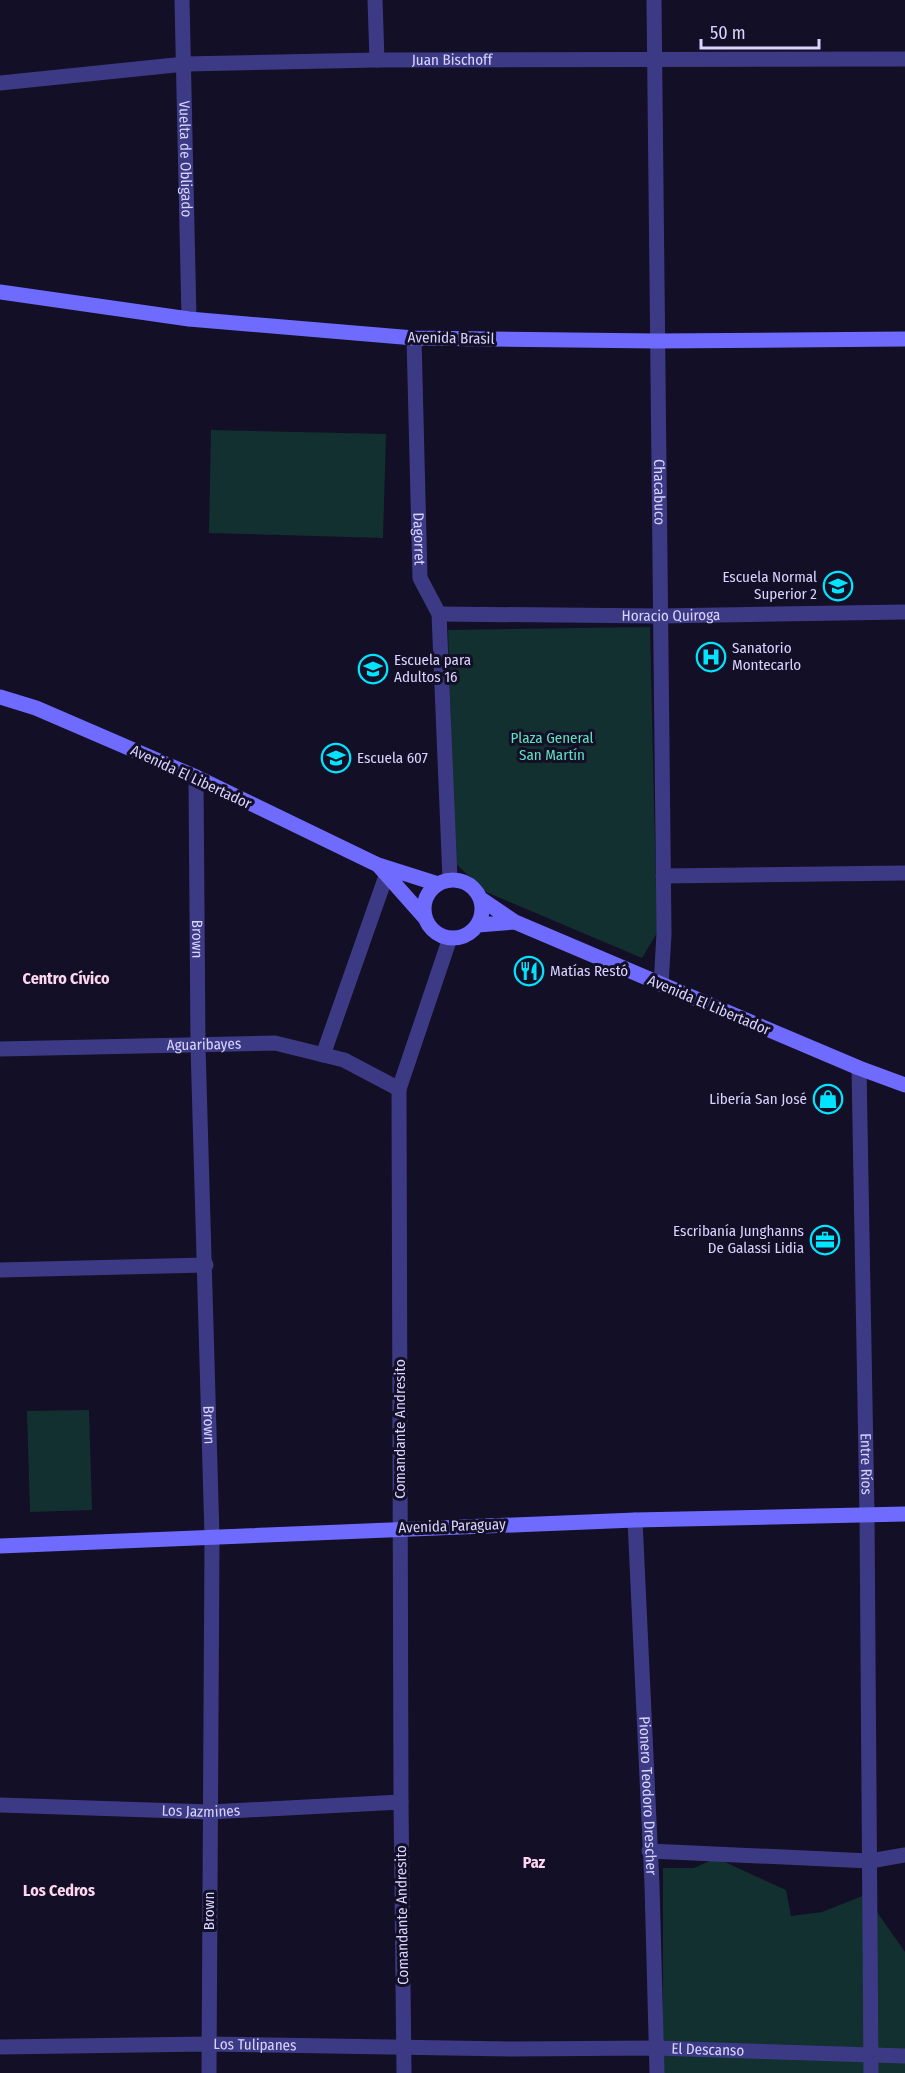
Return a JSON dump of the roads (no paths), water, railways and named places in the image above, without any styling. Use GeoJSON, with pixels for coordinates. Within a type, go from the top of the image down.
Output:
{"type":"FeatureCollection","features":[{"type":"Feature","properties":{"kind":"main road","name":"Avenida Brasil"},"geometry":{"type":"LineString","coordinates":[[0,292],[189,319],[414,338],[656,341],[905,339]]}},
{"type":"Feature","properties":{"kind":"main road","name":"Avenida El Libertador"},"geometry":{"type":"LineString","coordinates":[[0,697],[36,708],[196,777],[382,871],[444,882]]}},
{"type":"Feature","properties":{"kind":"main road","name":"Avenida El Libertador"},"geometry":{"type":"LineString","coordinates":[[382,871],[425,918]]}},
{"type":"Feature","properties":{"kind":"main road"},"geometry":{"type":"LineString","coordinates":[[463,881],[474,888],[481,899],[482,913],[478,925],[468,934],[450,938],[442,936],[432,929],[425,918],[424,905],[428,893],[444,882],[463,881]]}},
{"type":"Feature","properties":{"kind":"main road","name":"Avenida El Libertador"},"geometry":{"type":"LineString","coordinates":[[481,899],[515,922],[859,1068],[905,1084]]}},
{"type":"Feature","properties":{"kind":"main road","name":"Avenida El Libertador"},"geometry":{"type":"LineString","coordinates":[[478,925],[515,922]]}},
{"type":"Feature","properties":{"kind":"main road","name":"Avenida Paraguay"},"geometry":{"type":"LineString","coordinates":[[0,1546],[400,1528],[905,1514]]}},
{"type":"Feature","properties":{"kind":"street","name":"Vuelta de Obligado"},"geometry":{"type":"LineString","coordinates":[[182,0],[189,319]]}},
{"type":"Feature","properties":{"kind":"street"},"geometry":{"type":"LineString","coordinates":[[375,0],[377,60]]}},
{"type":"Feature","properties":{"kind":"street","name":"Chacabuco"},"geometry":{"type":"LineString","coordinates":[[654,0],[664,934],[661,985]]}},
{"type":"Feature","properties":{"kind":"street","name":"Juan Bischoff"},"geometry":{"type":"LineString","coordinates":[[0,83],[185,64],[655,58],[905,59]]}},
{"type":"Feature","properties":{"kind":"street","name":"Dagorret"},"geometry":{"type":"LineString","coordinates":[[414,338],[420,578],[439,614],[444,882]]}},
{"type":"Feature","properties":{"kind":"street","name":"Horacio Quiroga"},"geometry":{"type":"LineString","coordinates":[[439,614],[660,616],[905,612]]}},
{"type":"Feature","properties":{"kind":"street","name":"Brown"},"geometry":{"type":"LineString","coordinates":[[196,777],[198,1046],[212,1537],[209,2073]]}},
{"type":"Feature","properties":{"kind":"street"},"geometry":{"type":"LineString","coordinates":[[323,1055],[382,871]]}},
{"type":"Feature","properties":{"kind":"street"},"geometry":{"type":"LineString","coordinates":[[663,876],[905,873]]}},
{"type":"Feature","properties":{"kind":"street","name":"Comandante Andresito"},"geometry":{"type":"LineString","coordinates":[[404,2073],[399,1089],[450,938]]}},
{"type":"Feature","properties":{"kind":"street","name":"Aguaribayes"},"geometry":{"type":"LineString","coordinates":[[0,1049],[275,1043],[344,1060],[399,1089]]}},
{"type":"Feature","properties":{"kind":"street","name":"Entre Ríos"},"geometry":{"type":"LineString","coordinates":[[859,1068],[867,1514],[871,2073]]}},
{"type":"Feature","properties":{"kind":"street"},"geometry":{"type":"LineString","coordinates":[[0,1270],[206,1265]]}},
{"type":"Feature","properties":{"kind":"street","name":"Pionero Teodoro Drescher"},"geometry":{"type":"LineString","coordinates":[[635,1520],[657,2073]]}},
{"type":"Feature","properties":{"kind":"street","name":"Los Jazmines"},"geometry":{"type":"LineString","coordinates":[[0,1805],[210,1812],[401,1802]]}},
{"type":"Feature","properties":{"kind":"street"},"geometry":{"type":"LineString","coordinates":[[649,1851],[870,1861],[905,1855]]}},
{"type":"Feature","properties":{"kind":"street","name":"Los Tulipanes"},"geometry":{"type":"LineString","coordinates":[[0,2047],[209,2044],[511,2049]]}},
{"type":"Feature","properties":{"kind":"street","name":"El Descanso"},"geometry":{"type":"LineString","coordinates":[[511,2049],[656,2048],[905,2055]]}},
{"type":"Feature","properties":{"kind":"place","name":"Escuela Normal Superior 2"},"geometry":{"type":"Point","coordinates":[838,586]}},
{"type":"Feature","properties":{"kind":"place","name":"Sanatorio Montecarlo"},"geometry":{"type":"Point","coordinates":[711,657]}},
{"type":"Feature","properties":{"kind":"place","name":"Escuela para Adultos 16"},"geometry":{"type":"Point","coordinates":[373,669]}},
{"type":"Feature","properties":{"kind":"place","name":"Escuela 607"},"geometry":{"type":"Point","coordinates":[336,758]}},
{"type":"Feature","properties":{"kind":"place","name":"Matías Restó"},"geometry":{"type":"Point","coordinates":[529,971]}},
{"type":"Feature","properties":{"kind":"place","name":"Libería San José"},"geometry":{"type":"Point","coordinates":[828,1099]}},
{"type":"Feature","properties":{"kind":"place","name":"Escribanía Junghanns De Galassi Lidia"},"geometry":{"type":"Point","coordinates":[825,1240]}},
{"type":"Feature","properties":{"kind":"district","name":"Centro Cívico"},"geometry":{"type":"Point","coordinates":[66,978]}},
{"type":"Feature","properties":{"kind":"district","name":"Paz"},"geometry":{"type":"Point","coordinates":[534,1862]}},
{"type":"Feature","properties":{"kind":"district","name":"Los Cedros"},"geometry":{"type":"Point","coordinates":[59,1890]}},
{"type":"Feature","properties":{"kind":"park label","name":"Plaza General San Martín"},"geometry":{"type":"Point","coordinates":[552,746]}}]}
